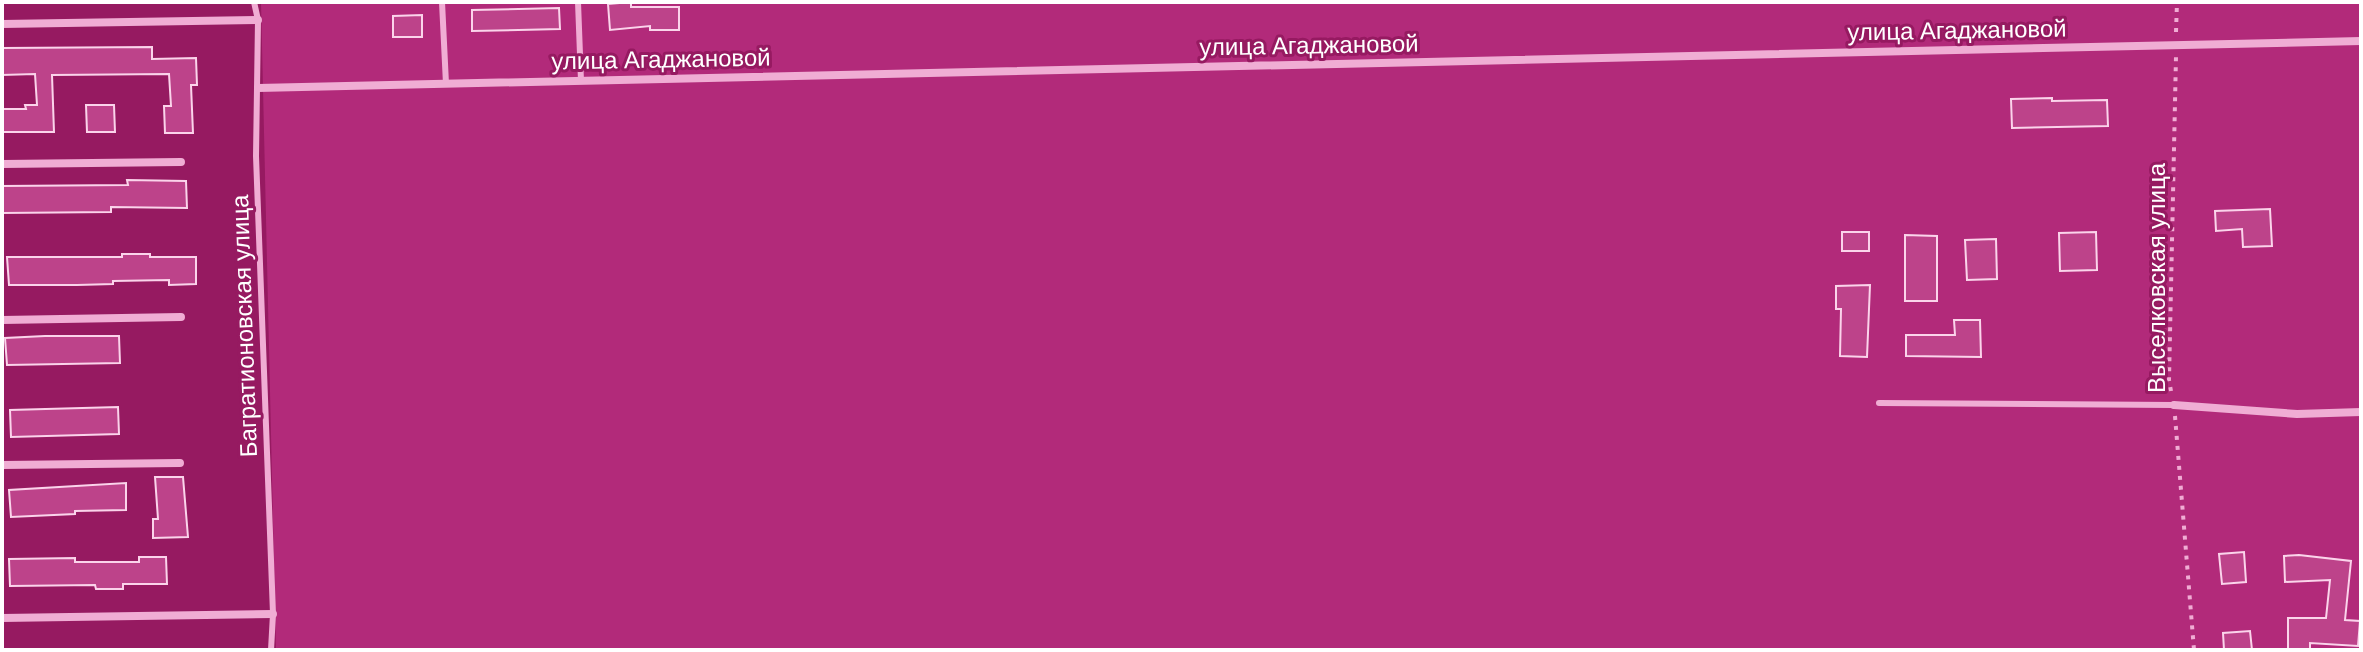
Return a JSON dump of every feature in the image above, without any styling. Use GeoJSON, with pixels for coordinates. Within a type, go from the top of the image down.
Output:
{"type":"FeatureCollection","features":[{"type":"Feature","properties":{"kind":"street"},"geometry":{"type":"LineString","coordinates":[[2,24],[258,20]]}},
{"type":"Feature","properties":{"kind":"street","name":"улица Агаджановой"},"geometry":{"type":"LineString","coordinates":[[258,88],[2361,41]]}},
{"type":"Feature","properties":{"kind":"street"},"geometry":{"type":"LineString","coordinates":[[2,164],[181,162]]}},
{"type":"Feature","properties":{"kind":"street"},"geometry":{"type":"LineString","coordinates":[[2,320],[181,317]]}},
{"type":"Feature","properties":{"kind":"street"},"geometry":{"type":"LineString","coordinates":[[2174,405],[2297,414],[2361,412]]}},
{"type":"Feature","properties":{"kind":"street"},"geometry":{"type":"LineString","coordinates":[[2,465],[180,463]]}},
{"type":"Feature","properties":{"kind":"street"},"geometry":{"type":"LineString","coordinates":[[2,618],[273,614]]}},
{"type":"Feature","properties":{"kind":"lane","name":"Багратионовская улица"},"geometry":{"type":"LineString","coordinates":[[254,2],[258,20],[256,156],[273,614],[271,650]]}},
{"type":"Feature","properties":{"kind":"lane"},"geometry":{"type":"LineString","coordinates":[[442,2],[446,84]]}},
{"type":"Feature","properties":{"kind":"lane"},"geometry":{"type":"LineString","coordinates":[[578,2],[581,81]]}},
{"type":"Feature","properties":{"kind":"lane"},"geometry":{"type":"LineString","coordinates":[[1879,403],[2174,405]]}},
{"type":"Feature","properties":{"kind":"path","name":"Выселковская улица"},"geometry":{"type":"LineString","coordinates":[[2177,2],[2169,380],[2174,405],[2194,650]]}},
{"type":"Feature","properties":{"kind":"shaded area"},"geometry":{"type":"Polygon","coordinates":[[[261,2],[2361,2],[2361,650],[276,650],[261,2]]]}},
{"type":"Feature","properties":{"kind":"building"},"geometry":{"type":"Polygon","coordinates":[[[631,2],[631,7],[679,7],[679,30],[650,30],[650,26],[610,30],[608,4],[631,2]]]}},
{"type":"Feature","properties":{"kind":"building"},"geometry":{"type":"Polygon","coordinates":[[[559,8],[560,29],[472,31],[472,10],[559,8]]]}},
{"type":"Feature","properties":{"kind":"building"},"geometry":{"type":"Polygon","coordinates":[[[422,15],[422,37],[393,37],[393,16],[422,15]]]}},
{"type":"Feature","properties":{"kind":"building"},"geometry":{"type":"Polygon","coordinates":[[[152,47],[152,59],[196,58],[197,85],[191,85],[193,133],[165,133],[164,106],[171,106],[169,74],[52,75],[54,132],[2,132],[2,109],[26,109],[25,105],[37,105],[35,74],[2,75],[2,48],[152,47]]]}},
{"type":"Feature","properties":{"kind":"building"},"geometry":{"type":"Polygon","coordinates":[[[2052,98],[2052,101],[2107,100],[2108,126],[2012,128],[2011,99],[2052,98]]]}},
{"type":"Feature","properties":{"kind":"building"},"geometry":{"type":"Polygon","coordinates":[[[86,105],[114,105],[115,132],[87,132],[86,105]]]}},
{"type":"Feature","properties":{"kind":"building"},"geometry":{"type":"Polygon","coordinates":[[[127,180],[186,181],[187,208],[111,207],[111,212],[2,213],[2,186],[128,185],[127,180]]]}},
{"type":"Feature","properties":{"kind":"building"},"geometry":{"type":"Polygon","coordinates":[[[2270,209],[2272,246],[2243,247],[2242,229],[2216,231],[2215,211],[2270,209]]]}},
{"type":"Feature","properties":{"kind":"building"},"geometry":{"type":"Polygon","coordinates":[[[1842,232],[1869,232],[1869,251],[1842,251],[1842,232]]]}},
{"type":"Feature","properties":{"kind":"building"},"geometry":{"type":"Polygon","coordinates":[[[2096,232],[2097,270],[2060,271],[2059,233],[2096,232]]]}},
{"type":"Feature","properties":{"kind":"building"},"geometry":{"type":"Polygon","coordinates":[[[1905,235],[1937,236],[1937,301],[1905,301],[1905,235]]]}},
{"type":"Feature","properties":{"kind":"building"},"geometry":{"type":"Polygon","coordinates":[[[1996,239],[1997,279],[1967,280],[1965,240],[1996,239]]]}},
{"type":"Feature","properties":{"kind":"building"},"geometry":{"type":"Polygon","coordinates":[[[122,254],[196,257],[196,284],[169,285],[169,280],[9,285],[7,257],[122,257],[122,254]]]}},
{"type":"Feature","properties":{"kind":"building"},"geometry":{"type":"Polygon","coordinates":[[[1870,285],[1867,357],[1840,356],[1841,309],[1836,309],[1836,286],[1870,285]]]}},
{"type":"Feature","properties":{"kind":"building"},"geometry":{"type":"Polygon","coordinates":[[[1954,320],[1980,320],[1981,357],[1906,356],[1906,335],[1955,335],[1954,320]]]}},
{"type":"Feature","properties":{"kind":"building"},"geometry":{"type":"Polygon","coordinates":[[[119,336],[120,363],[7,365],[5,338],[119,336]]]}},
{"type":"Feature","properties":{"kind":"building"},"geometry":{"type":"Polygon","coordinates":[[[118,407],[119,434],[11,437],[10,410],[118,407]]]}},
{"type":"Feature","properties":{"kind":"building"},"geometry":{"type":"Polygon","coordinates":[[[155,477],[183,477],[188,537],[153,538],[153,519],[158,519],[155,477]]]}},
{"type":"Feature","properties":{"kind":"building"},"geometry":{"type":"Polygon","coordinates":[[[126,483],[126,510],[11,517],[9,490],[126,483]]]}},
{"type":"Feature","properties":{"kind":"building"},"geometry":{"type":"Polygon","coordinates":[[[2244,552],[2246,582],[2222,584],[2219,554],[2244,552]]]}},
{"type":"Feature","properties":{"kind":"building"},"geometry":{"type":"Polygon","coordinates":[[[2284,556],[2351,561],[2345,620],[2360,621],[2358,646],[2310,643],[2310,650],[2288,650],[2288,618],[2326,618],[2330,580],[2285,582],[2284,556]]]}},
{"type":"Feature","properties":{"kind":"building"},"geometry":{"type":"Polygon","coordinates":[[[139,557],[166,557],[167,584],[123,584],[123,589],[96,589],[95,585],[10,586],[9,559],[75,558],[75,562],[139,562],[139,557]]]}},
{"type":"Feature","properties":{"kind":"building"},"geometry":{"type":"Polygon","coordinates":[[[2250,631],[2252,650],[2224,650],[2223,633],[2250,631]]]}}]}
